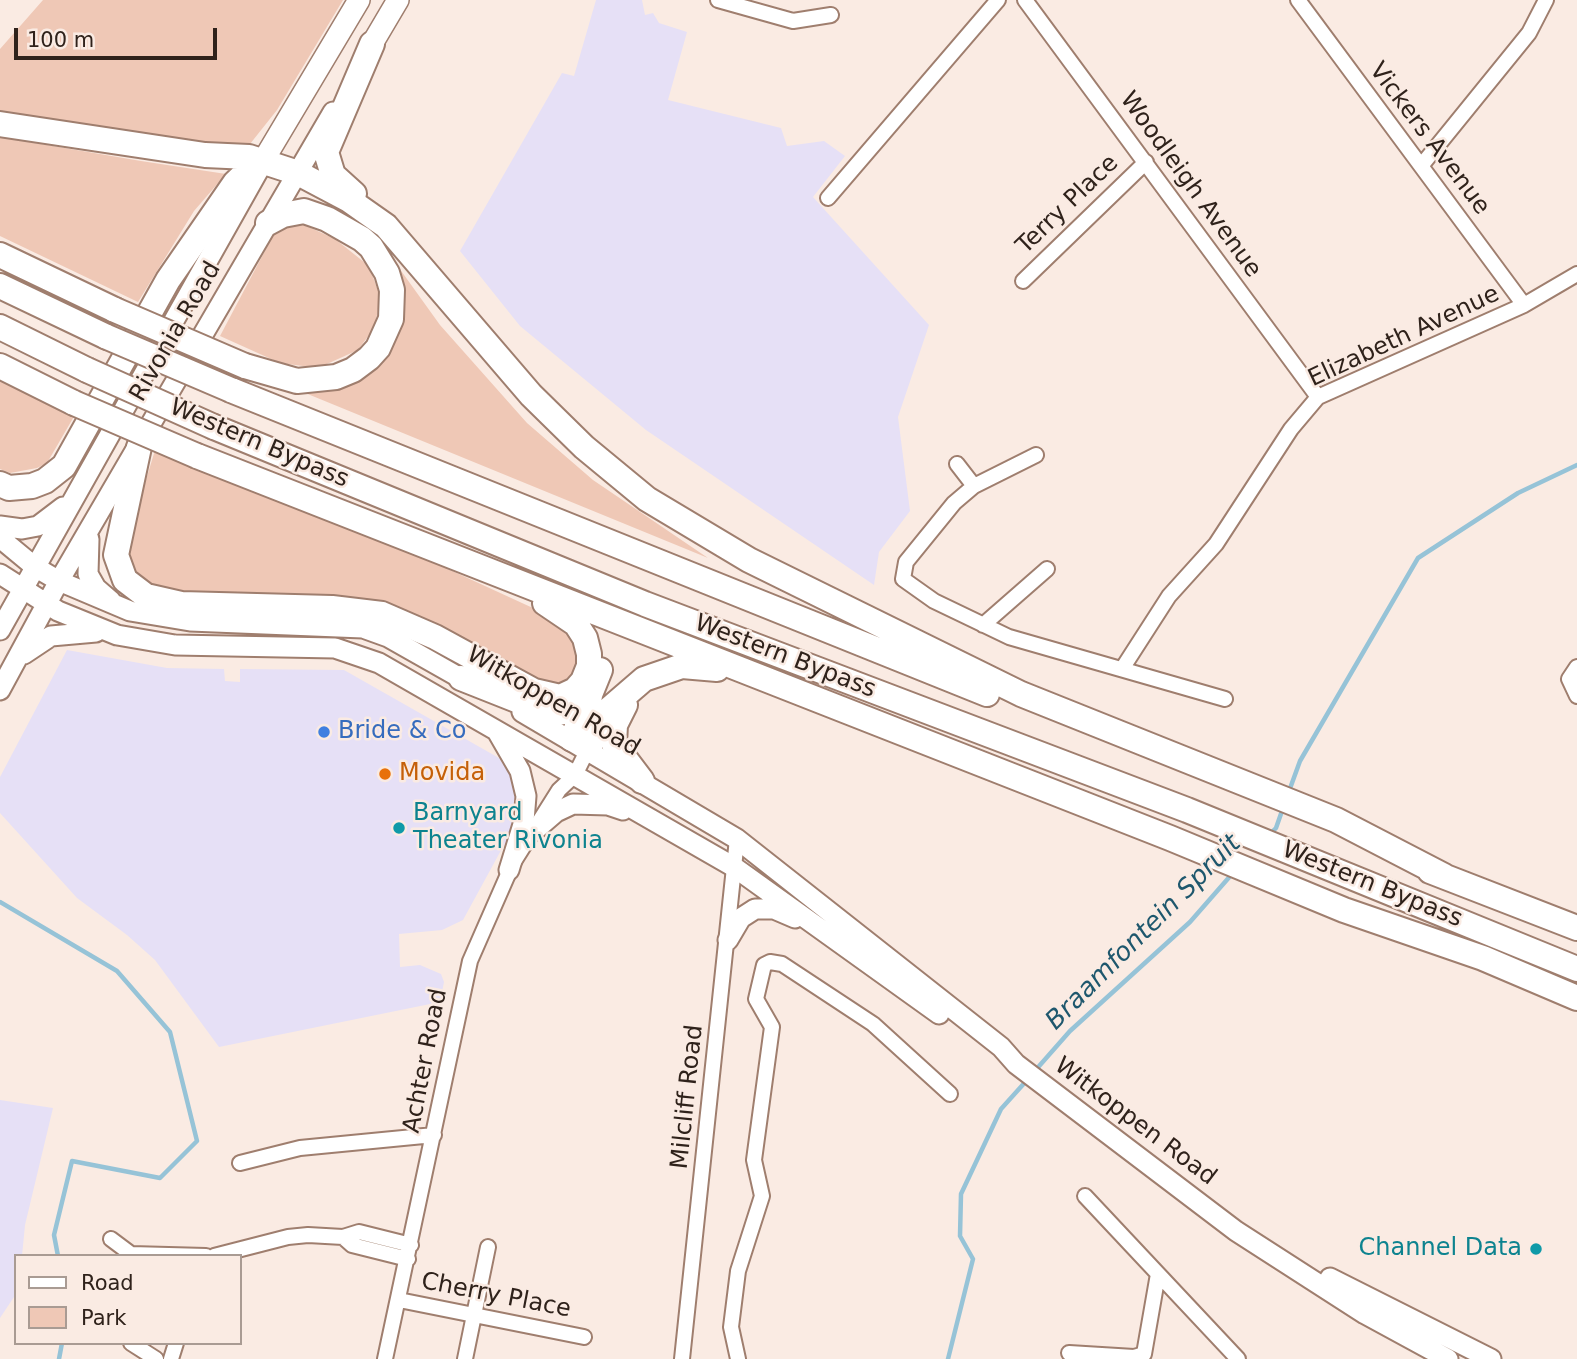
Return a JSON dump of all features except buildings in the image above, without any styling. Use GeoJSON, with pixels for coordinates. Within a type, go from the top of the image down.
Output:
{"type":"FeatureCollection","features":[{"type":"Feature","properties":{"kind":"highway"},"geometry":{"type":"LineString","coordinates":[[372,44],[328,141],[327,163],[340,183],[390,218],[413,248],[422,267]]}},
{"type":"Feature","properties":{"kind":"highway"},"geometry":{"type":"LineString","coordinates":[[0,124],[263,161],[298,173],[373,215],[422,267],[531,395],[584,447],[647,499],[749,560],[1021,694],[1212,777]]}},
{"type":"Feature","properties":{"kind":"highway"},"geometry":{"type":"LineString","coordinates":[[0,484],[9,488],[32,486],[64,466],[168,280],[235,183],[263,161]]}},
{"type":"Feature","properties":{"kind":"highway"},"geometry":{"type":"LineString","coordinates":[[0,255],[115,310],[245,366],[297,381],[336,376],[353,370],[369,358],[382,342],[391,318],[392,290],[387,273],[375,253],[362,239],[327,219],[304,211],[283,215],[268,223]]}},
{"type":"Feature","properties":{"kind":"highway","name":"Western Bypass"},"geometry":{"type":"LineString","coordinates":[[0,286],[107,337],[231,390],[1212,777],[1335,827],[1444,876],[1577,928]]}},
{"type":"Feature","properties":{"kind":"highway","name":"Western Bypass"},"geometry":{"type":"LineString","coordinates":[[0,327],[87,370],[215,427],[645,604],[1187,810],[1577,970]]}},
{"type":"Feature","properties":{"kind":"highway"},"geometry":{"type":"LineString","coordinates":[[0,366],[74,403],[197,456],[1170,838],[1344,910],[1483,958],[1577,998]]}},
{"type":"Feature","properties":{"kind":"highway"},"geometry":{"type":"LineString","coordinates":[[139,447],[116,555],[125,580],[146,596],[181,604],[320,607],[382,614],[424,631],[534,691],[552,697],[567,695],[581,685],[588,670],[590,658],[585,638],[566,614],[489,570]]}},
{"type":"Feature","properties":{"kind":"highway"},"geometry":{"type":"LineString","coordinates":[[518,586],[572,610],[586,621],[599,654],[600,668],[580,744]]}},
{"type":"Feature","properties":{"kind":"highway"},"geometry":{"type":"LineString","coordinates":[[580,744],[608,710],[644,679],[674,667],[699,665],[792,689]]}},
{"type":"Feature","properties":{"kind":"highway"},"geometry":{"type":"LineString","coordinates":[[461,678],[552,714],[577,710],[594,690]]}},
{"type":"Feature","properties":{"kind":"highway"},"geometry":{"type":"LineString","coordinates":[[642,781],[618,750],[613,738],[619,716],[644,679]]}},
{"type":"Feature","properties":{"kind":"main road","name":"Rivonia Road"},"geometry":{"type":"LineString","coordinates":[[0,630],[263,161],[359,0]]}},
{"type":"Feature","properties":{"kind":"main road","name":"Rivonia Road"},"geometry":{"type":"LineString","coordinates":[[0,690],[59,581],[398,0]]}},
{"type":"Feature","properties":{"kind":"main road"},"geometry":{"type":"LineString","coordinates":[[0,526],[38,526],[76,494]]}},
{"type":"Feature","properties":{"kind":"main road"},"geometry":{"type":"LineString","coordinates":[[91,528],[86,557],[88,574],[100,592],[121,608]]}},
{"type":"Feature","properties":{"kind":"main road","name":"Witkoppen Road"},"geometry":{"type":"LineString","coordinates":[[0,538],[35,567],[59,581],[121,608],[190,621],[363,628],[388,637],[580,744],[737,839],[1001,1047],[1020,1067],[1247,1238],[1365,1314],[1448,1359]]}},
{"type":"Feature","properties":{"kind":"main road","name":"Witkoppen Road"},"geometry":{"type":"LineString","coordinates":[[0,574],[47,605],[104,632],[168,644],[343,649],[404,676],[734,867],[995,1055],[1020,1067]]}},
{"type":"Feature","properties":{"kind":"main road"},"geometry":{"type":"LineString","coordinates":[[16,662],[51,636],[104,632]]}},
{"type":"Feature","properties":{"kind":"main road"},"geometry":{"type":"LineString","coordinates":[[496,731],[520,771],[526,796],[524,821],[509,870]]}},
{"type":"Feature","properties":{"kind":"main road"},"geometry":{"type":"LineString","coordinates":[[534,831],[556,811],[578,804],[614,806],[667,826]]}},
{"type":"Feature","properties":{"kind":"main road"},"geometry":{"type":"LineString","coordinates":[[728,940],[743,915],[762,908],[790,916],[847,948]]}},
{"type":"Feature","properties":{"kind":"main road","name":"Witkoppen Road"},"geometry":{"type":"LineString","coordinates":[[1225,1220],[1240,1224],[1373,1301],[1491,1359]]}},
{"type":"Feature","properties":{"kind":"street"},"geometry":{"type":"LineString","coordinates":[[718,0],[793,21],[831,15]]}},
{"type":"Feature","properties":{"kind":"street"},"geometry":{"type":"LineString","coordinates":[[828,198],[998,0]]}},
{"type":"Feature","properties":{"kind":"street","name":"Woodleigh Avenue"},"geometry":{"type":"LineString","coordinates":[[1025,0],[1318,397]]}},
{"type":"Feature","properties":{"kind":"street"},"geometry":{"type":"LineString","coordinates":[[1420,166],[1529,33],[1546,0]]}},
{"type":"Feature","properties":{"kind":"street","name":"Vickers Avenue"},"geometry":{"type":"LineString","coordinates":[[1301,1],[1524,305]]}},
{"type":"Feature","properties":{"kind":"street","name":"Terry Place"},"geometry":{"type":"LineString","coordinates":[[1023,281],[1146,162]]}},
{"type":"Feature","properties":{"kind":"street","name":"Elizabeth Avenue"},"geometry":{"type":"LineString","coordinates":[[1122,669],[1169,596],[1216,544],[1292,429],[1318,397],[1524,305],[1577,275]]}},
{"type":"Feature","properties":{"kind":"street"},"geometry":{"type":"LineString","coordinates":[[1035,455],[974,486],[932,527],[906,562],[902,574],[918,592],[983,625],[1020,640],[1225,699]]}},
{"type":"Feature","properties":{"kind":"street"},"geometry":{"type":"LineString","coordinates":[[957,464],[974,486]]}},
{"type":"Feature","properties":{"kind":"street"},"geometry":{"type":"LineString","coordinates":[[983,625],[1047,569]]}},
{"type":"Feature","properties":{"kind":"street"},"geometry":{"type":"LineString","coordinates":[[1577,667],[1569,679],[1577,696]]}},
{"type":"Feature","properties":{"kind":"street"},"geometry":{"type":"LineString","coordinates":[[567,771],[580,744]]}},
{"type":"Feature","properties":{"kind":"street","name":"Achter Road"},"geometry":{"type":"LineString","coordinates":[[385,1359],[470,961],[509,870],[559,790],[567,771]]}},
{"type":"Feature","properties":{"kind":"street","name":"Milcliff Road"},"geometry":{"type":"LineString","coordinates":[[682,1359],[737,839]]}},
{"type":"Feature","properties":{"kind":"street"},"geometry":{"type":"LineString","coordinates":[[738,1359],[731,1327],[738,1271],[762,1196],[754,1160],[772,1027],[756,999],[764,965],[770,962],[782,964],[873,1024],[950,1094]]}},
{"type":"Feature","properties":{"kind":"street"},"geometry":{"type":"LineString","coordinates":[[240,1163],[300,1148],[434,1136]]}},
{"type":"Feature","properties":{"kind":"street"},"geometry":{"type":"LineString","coordinates":[[1085,1196],[1238,1359]]}},
{"type":"Feature","properties":{"kind":"street"},"geometry":{"type":"LineString","coordinates":[[222,1254],[288,1237],[343,1237],[359,1232],[409,1252]]}},
{"type":"Feature","properties":{"kind":"street"},"geometry":{"type":"LineString","coordinates":[[111,1239],[131,1254],[184,1254]]}},
{"type":"Feature","properties":{"kind":"street"},"geometry":{"type":"LineString","coordinates":[[465,1359],[488,1247]]}},
{"type":"Feature","properties":{"kind":"street"},"geometry":{"type":"LineString","coordinates":[[1069,1353],[1141,1358],[1148,1344],[1158,1274]]}},
{"type":"Feature","properties":{"kind":"street","name":"Cherry Place"},"geometry":{"type":"LineString","coordinates":[[399,1300],[584,1337]]}},
{"type":"Feature","properties":{"kind":"street"},"geometry":{"type":"LineString","coordinates":[[134,1345],[156,1359]]}},
{"type":"Feature","properties":{"kind":"shaded area"},"geometry":{"type":"Polygon","coordinates":[[[596,0],[642,0],[645,15],[653,13],[659,23],[687,32],[668,100],[781,128],[787,146],[824,141],[845,156],[813,197],[929,325],[898,417],[910,511],[879,552],[874,585],[646,430],[520,326],[460,251],[562,73],[574,76],[596,0]]]}},
{"type":"Feature","properties":{"kind":"shaded area"},"geometry":{"type":"Polygon","coordinates":[[[67,650],[167,668],[224,669],[225,681],[240,682],[240,669],[344,670],[499,758],[512,777],[517,811],[511,832],[463,920],[442,930],[399,934],[400,967],[420,965],[441,974],[444,982],[440,1002],[219,1047],[155,960],[127,935],[77,898],[0,813],[0,777],[67,650]]]}},
{"type":"Feature","properties":{"kind":"shaded area"},"geometry":{"type":"Polygon","coordinates":[[[0,1100],[53,1108],[25,1225],[22,1254],[14,1254],[14,1297],[0,1318],[0,1100]]]}},
{"type":"Feature","properties":{"kind":"green space"},"geometry":{"type":"Polygon","coordinates":[[[43,0],[343,0],[277,110],[250,144],[238,150],[0,116],[0,49],[43,0]]]}},
{"type":"Feature","properties":{"kind":"green space"},"geometry":{"type":"Polygon","coordinates":[[[0,137],[226,174],[194,211],[138,302],[0,236],[0,137]]]}},
{"type":"Feature","properties":{"kind":"green space"},"geometry":{"type":"Polygon","coordinates":[[[300,223],[335,239],[369,266],[380,296],[375,327],[358,350],[318,368],[280,363],[220,336],[277,228],[300,223]]]}},
{"type":"Feature","properties":{"kind":"green space"},"geometry":{"type":"Polygon","coordinates":[[[394,261],[440,325],[527,423],[593,480],[708,558],[293,388],[359,378],[399,281],[394,261]]]}},
{"type":"Feature","properties":{"kind":"green space"},"geometry":{"type":"Polygon","coordinates":[[[0,376],[76,413],[47,463],[37,468],[10,473],[0,469],[0,376]]]}},
{"type":"Feature","properties":{"kind":"green space"},"geometry":{"type":"Polygon","coordinates":[[[156,447],[337,518],[559,620],[577,648],[576,671],[559,685],[547,684],[448,629],[380,601],[351,597],[168,591],[151,585],[139,576],[131,562],[128,548],[130,532],[156,447]]]}},
{"type":"Feature","properties":{"kind":"waterway","name":"Braamfontein Spruit"},"geometry":{"type":"LineString","coordinates":[[1288,794],[1300,761],[1418,558],[1518,493],[1577,465]]}},
{"type":"Feature","properties":{"kind":"waterway","name":"Braamfontein Spruit"},"geometry":{"type":"LineString","coordinates":[[1270,834],[1276,828],[1283,808]]}},
{"type":"Feature","properties":{"kind":"waterway","name":"Braamfontein Spruit"},"geometry":{"type":"LineString","coordinates":[[1033,1073],[1070,1031],[1190,922],[1232,874]]}},
{"type":"Feature","properties":{"kind":"waterway"},"geometry":{"type":"LineString","coordinates":[[0,902],[117,971],[170,1032],[197,1141],[160,1178],[72,1161],[54,1235],[58,1254]]}},
{"type":"Feature","properties":{"kind":"waterway","name":"Braamfontein Spruit"},"geometry":{"type":"LineString","coordinates":[[948,1359],[973,1259],[960,1236],[961,1194],[1001,1109],[1028,1079]]}},
{"type":"Feature","properties":{"kind":"waterway"},"geometry":{"type":"LineString","coordinates":[[59,1359],[62,1345]]}},
{"type":"Feature","properties":{"kind":"place","name":"Bride & Co"},"geometry":{"type":"Point","coordinates":[324,732]}},
{"type":"Feature","properties":{"kind":"place","name":"Movida"},"geometry":{"type":"Point","coordinates":[385,774]}},
{"type":"Feature","properties":{"kind":"place","name":"Barnyard Theater Rivonia"},"geometry":{"type":"Point","coordinates":[399,828]}},
{"type":"Feature","properties":{"kind":"place","name":"Channel Data"},"geometry":{"type":"Point","coordinates":[1536,1249]}}]}
